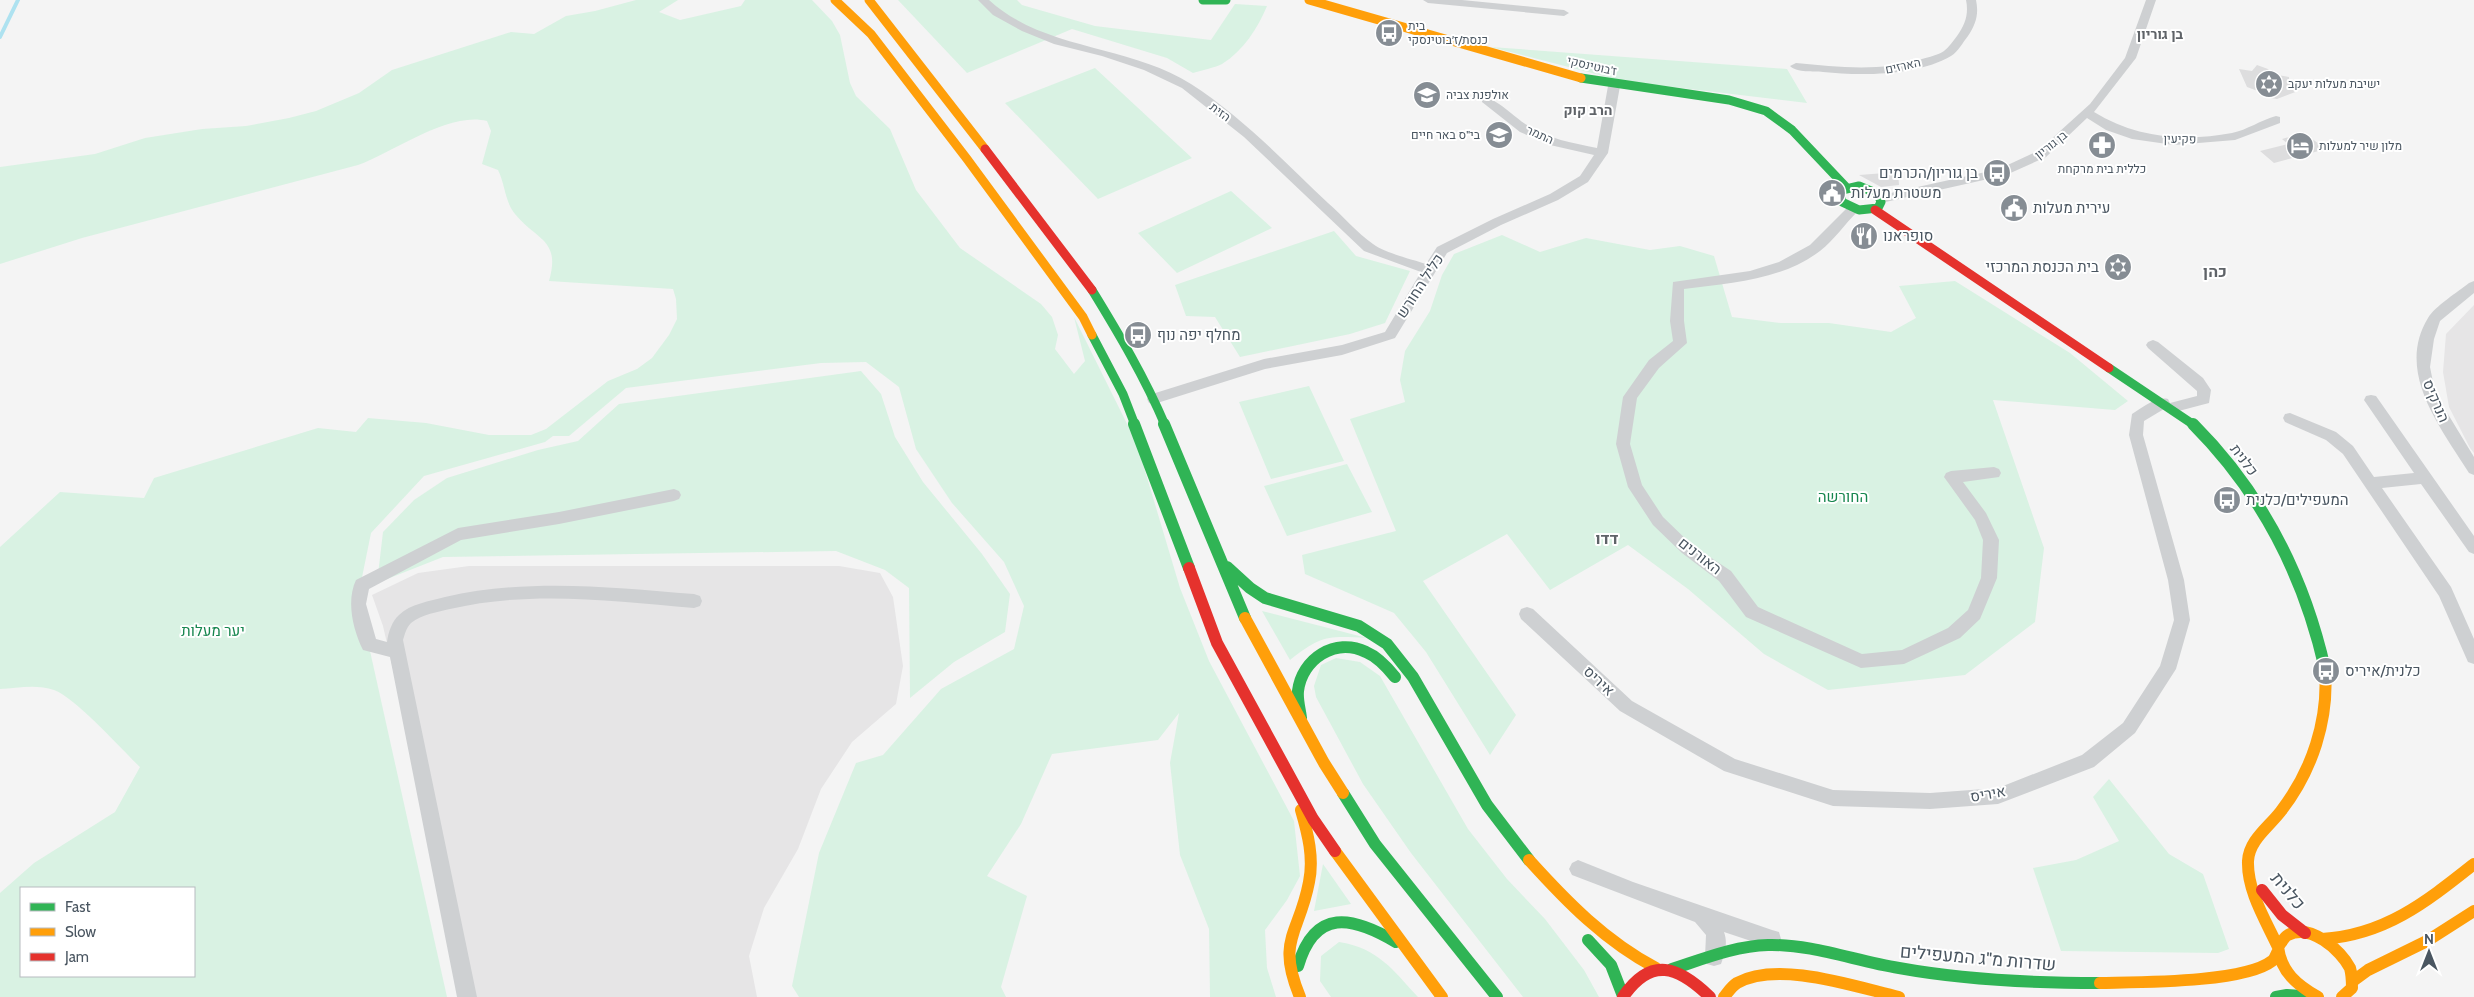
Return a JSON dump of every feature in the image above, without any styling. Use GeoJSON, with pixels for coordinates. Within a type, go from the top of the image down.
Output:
{"type":"FeatureCollection","features":[{"type":"Feature","properties":{"kind":"main road"},"geometry":{"type":"LineString","coordinates":[[834,0],[871,34],[968,159],[1083,317],[1124,394],[1218,643],[1288,776],[1313,819],[1442,997]]}},
{"type":"Feature","properties":{"kind":"main road"},"geometry":{"type":"LineString","coordinates":[[869,0],[1083,275],[1121,337],[1154,399],[1251,631],[1303,727],[1375,844],[1436,923],[1497,997]]}},
{"type":"Feature","properties":{"kind":"main road"},"geometry":{"type":"LineString","coordinates":[[1202,0],[1226,0]]}},
{"type":"Feature","properties":{"kind":"main road","name":"ז'בוטינסקי"},"geometry":{"type":"LineString","coordinates":[[1309,0],[1591,81],[1614,86],[1729,100],[1766,112],[1805,143],[1846,187]]}},
{"type":"Feature","properties":{"kind":"main road"},"geometry":{"type":"LineString","coordinates":[[1846,187],[1840,193],[1840,197],[1853,209],[1865,212],[1878,204]]}},
{"type":"Feature","properties":{"kind":"main road","name":"כלנית"},"geometry":{"type":"LineString","coordinates":[[1846,187],[1866,188],[1878,204],[2167,405],[2199,431],[2218,451],[2244,484],[2298,577],[2315,617],[2323,647],[2325,718],[2300,780],[2284,807],[2257,840],[2248,858],[2252,885],[2278,949],[2280,961],[2289,977],[2304,990],[2317,997]]}},
{"type":"Feature","properties":{"kind":"main road"},"geometry":{"type":"LineString","coordinates":[[1219,558],[1250,590],[1264,598],[1292,607],[1347,619],[1377,635],[1389,646],[1413,679],[1494,815],[1530,861],[1566,899],[1615,945],[1641,962],[1656,968],[1672,969],[1686,975],[1699,984],[1710,997]]}},
{"type":"Feature","properties":{"kind":"main road"},"geometry":{"type":"LineString","coordinates":[[1303,727],[1297,704],[1302,671],[1312,657],[1324,650],[1334,647],[1351,648],[1365,652],[1379,659],[1400,684]]}},
{"type":"Feature","properties":{"kind":"main road"},"geometry":{"type":"LineString","coordinates":[[1288,776],[1307,828],[1310,860],[1310,884],[1288,939],[1287,954],[1291,982],[1302,997]]}},
{"type":"Feature","properties":{"kind":"main road"},"geometry":{"type":"LineString","coordinates":[[2304,933],[2322,939],[2346,939],[2372,931],[2412,909],[2447,886],[2474,864]]}},
{"type":"Feature","properties":{"kind":"main road","name":"כלנית"},"geometry":{"type":"LineString","coordinates":[[2248,868],[2268,900],[2282,915],[2304,933]]}},
{"type":"Feature","properties":{"kind":"main road"},"geometry":{"type":"LineString","coordinates":[[2353,981],[2365,970],[2413,948],[2474,911]]}},
{"type":"Feature","properties":{"kind":"main road"},"geometry":{"type":"LineString","coordinates":[[1302,997],[1298,958],[1308,936],[1318,928],[1331,924],[1355,922],[1368,926],[1405,947]]}},
{"type":"Feature","properties":{"kind":"main road"},"geometry":{"type":"LineString","coordinates":[[1576,929],[1611,962],[1617,972],[1623,997]]}},
{"type":"Feature","properties":{"kind":"main road","name":"שדרות מ\"ג המעפילים"},"geometry":{"type":"LineString","coordinates":[[1672,969],[1746,947],[1769,945],[1798,947],[1890,967],[1947,976],[2068,984],[2144,982],[2236,973],[2273,960],[2287,936],[2304,933]]}},
{"type":"Feature","properties":{"kind":"main road"},"geometry":{"type":"LineString","coordinates":[[2322,939],[2340,954],[2351,972],[2353,981],[2351,989],[2342,997]]}},
{"type":"Feature","properties":{"kind":"main road"},"geometry":{"type":"LineString","coordinates":[[1623,997],[1630,982],[1641,973],[1656,968]]}},
{"type":"Feature","properties":{"kind":"main road"},"geometry":{"type":"LineString","coordinates":[[1724,997],[1725,993],[1745,979],[1776,974],[1801,976],[1899,997]]}},
{"type":"Feature","properties":{"kind":"main road"},"geometry":{"type":"LineString","coordinates":[[2276,997],[2287,995],[2317,997]]}},
{"type":"Feature","properties":{"kind":"street","name":"הזית"},"geometry":{"type":"LineString","coordinates":[[983,0],[997,13],[1026,29],[1058,42],[1105,54],[1148,68],[1186,86],[1248,134],[1369,248],[1429,270]]}},
{"type":"Feature","properties":{"kind":"street"},"geometry":{"type":"LineString","coordinates":[[1428,0],[1564,13]]}},
{"type":"Feature","properties":{"kind":"street","name":"הארזים"},"geometry":{"type":"LineString","coordinates":[[1796,66],[1856,72],[1887,70],[1919,64],[1948,53],[1955,45],[1969,27],[1975,12],[1971,0]]}},
{"type":"Feature","properties":{"kind":"street","name":"בן גוריון"},"geometry":{"type":"LineString","coordinates":[[1878,204],[2002,172],[2042,154],[2087,113],[2130,58],[2151,0]]}},
{"type":"Feature","properties":{"kind":"street","name":"כליל החורש"},"geometry":{"type":"LineString","coordinates":[[1154,399],[1264,364],[1342,350],[1390,334],[1442,250],[1573,187],[1584,179],[1602,153],[1614,86]]}},
{"type":"Feature","properties":{"kind":"street","name":"התמר"},"geometry":{"type":"LineString","coordinates":[[1486,100],[1524,129],[1554,142],[1602,153]]}},
{"type":"Feature","properties":{"kind":"street","name":"פקיעין"},"geometry":{"type":"LineString","coordinates":[[2087,113],[2110,127],[2136,136],[2174,141],[2235,136],[2276,120]]}},
{"type":"Feature","properties":{"kind":"street","name":"האורנים"},"geometry":{"type":"LineString","coordinates":[[1853,209],[1816,247],[1788,265],[1756,275],[1678,285],[1677,321],[1680,343],[1654,364],[1630,397],[1623,444],[1635,486],[1658,520],[1687,549],[1725,576],[1752,612],[1861,661],[1904,657],[1954,633],[1974,614],[1989,578],[1991,540],[1981,517],[1951,477],[1994,473]]}},
{"type":"Feature","properties":{"kind":"street","name":"הנרקיס"},"geometry":{"type":"LineString","coordinates":[[2474,286],[2434,319],[2426,339],[2423,367],[2436,408],[2474,469]]}},
{"type":"Feature","properties":{"kind":"street"},"geometry":{"type":"LineString","coordinates":[[2153,345],[2198,382],[2204,390],[2204,399],[2167,405]]}},
{"type":"Feature","properties":{"kind":"street"},"geometry":{"type":"LineString","coordinates":[[2371,400],[2474,548]]}},
{"type":"Feature","properties":{"kind":"street","name":"איריס"},"geometry":{"type":"LineString","coordinates":[[1527,614],[1626,706],[1730,765],[1833,798],[1930,801],[1998,796],[2088,761],[2129,728],[2168,669],[2182,620],[2180,604],[2176,580],[2136,435],[2138,418],[2167,405]]}},
{"type":"Feature","properties":{"kind":"street"},"geometry":{"type":"LineString","coordinates":[[2290,418],[2331,436],[2348,450],[2445,592],[2474,657]]}},
{"type":"Feature","properties":{"kind":"street"},"geometry":{"type":"LineString","coordinates":[[2370,483],[2425,478]]}},
{"type":"Feature","properties":{"kind":"street"},"geometry":{"type":"LineString","coordinates":[[397,651],[369,646],[358,604],[362,585],[458,534],[559,518],[674,495]]}},
{"type":"Feature","properties":{"kind":"street"},"geometry":{"type":"LineString","coordinates":[[467,997],[395,640],[402,622],[421,610],[458,599],[488,595],[578,592],[694,601]]}},
{"type":"Feature","properties":{"kind":"street"},"geometry":{"type":"LineString","coordinates":[[1578,869],[1701,915],[1798,947]]}},
{"type":"Feature","properties":{"kind":"street"},"geometry":{"type":"LineString","coordinates":[[1701,915],[1716,931],[1718,942],[1714,957]]}},
{"type":"Feature","properties":{"kind":"shaded area"},"geometry":{"type":"Polygon","coordinates":[[[2474,305],[2474,453],[2449,407],[2443,372],[2446,334],[2474,305]]]}},
{"type":"Feature","properties":{"kind":"shaded area"},"geometry":{"type":"Polygon","coordinates":[[[469,566],[839,566],[880,573],[893,597],[903,666],[896,704],[852,742],[821,789],[798,849],[764,908],[749,956],[757,997],[468,997],[383,626],[372,595],[418,573],[469,566]]]}},
{"type":"Feature","properties":{"kind":"green space","name":"יער מעלות"},"geometry":{"type":"Polygon","coordinates":[[[636,0],[678,0],[659,12],[680,20],[741,6],[745,0],[812,0],[832,21],[840,35],[850,83],[856,96],[890,129],[916,190],[960,248],[1041,304],[1052,317],[1058,335],[1055,349],[1074,374],[1085,361],[1074,317],[1137,444],[1180,588],[1209,661],[1294,821],[1300,876],[1287,900],[1265,930],[1267,968],[1276,997],[1210,997],[1209,929],[1180,855],[1170,763],[1179,713],[1158,740],[1052,754],[1021,824],[987,876],[1027,896],[1001,987],[1006,997],[799,997],[792,986],[819,853],[856,763],[883,755],[941,689],[1014,649],[1024,606],[1004,562],[952,503],[916,449],[899,387],[866,362],[821,363],[626,388],[569,436],[553,436],[545,442],[424,476],[371,533],[358,597],[447,997],[0,997],[0,893],[34,863],[115,812],[140,767],[86,713],[63,695],[54,690],[41,687],[0,689],[0,547],[60,492],[144,498],[154,478],[318,428],[356,432],[368,418],[426,423],[489,435],[531,435],[546,429],[608,381],[637,369],[652,358],[669,335],[677,319],[676,299],[673,289],[549,281],[552,257],[549,248],[515,214],[507,198],[498,170],[482,164],[491,131],[487,121],[472,119],[456,122],[422,134],[358,165],[82,238],[0,264],[0,167],[95,154],[145,138],[202,129],[246,126],[316,111],[359,93],[392,70],[511,32],[534,34],[566,16],[595,11],[636,0]]]}},
{"type":"Feature","properties":{"kind":"green space"},"geometry":{"type":"Polygon","coordinates":[[[898,0],[1017,0],[1022,5],[1095,26],[1211,40],[1235,4],[1267,6],[1254,31],[1237,53],[1222,64],[1193,73],[1167,58],[1072,29],[967,73],[898,0]]]}},
{"type":"Feature","properties":{"kind":"green space"},"geometry":{"type":"Polygon","coordinates":[[[1491,47],[1787,69],[1807,103],[1623,81],[1491,47]]]}},
{"type":"Feature","properties":{"kind":"green space"},"geometry":{"type":"Polygon","coordinates":[[[1095,68],[1192,158],[1098,199],[1005,103],[1095,68]]]}},
{"type":"Feature","properties":{"kind":"green space"},"geometry":{"type":"Polygon","coordinates":[[[1231,191],[1272,228],[1177,273],[1138,233],[1231,191]]]}},
{"type":"Feature","properties":{"kind":"green space"},"geometry":{"type":"Polygon","coordinates":[[[1334,231],[1356,256],[1410,271],[1385,323],[1350,334],[1240,357],[1215,317],[1186,316],[1175,285],[1334,231]]]}},
{"type":"Feature","properties":{"kind":"green space","name":"החורשה"},"geometry":{"type":"Polygon","coordinates":[[[1502,235],[1540,252],[1586,238],[1650,250],[1680,246],[1714,256],[1732,317],[1781,323],[1829,323],[1891,332],[1916,318],[1899,286],[1955,281],[2070,353],[2128,401],[2115,410],[1993,400],[2044,548],[2035,622],[1965,675],[1828,690],[1764,654],[1688,589],[1628,545],[1550,590],[1507,534],[1423,581],[1516,715],[1490,755],[1426,652],[1394,613],[1305,574],[1302,555],[1396,531],[1350,419],[1405,402],[1400,380],[1405,351],[1430,311],[1442,275],[1454,254],[1502,235]]]}},
{"type":"Feature","properties":{"kind":"green space"},"geometry":{"type":"Polygon","coordinates":[[[861,371],[881,394],[895,437],[923,482],[982,554],[1010,594],[1005,632],[954,662],[910,698],[909,588],[885,570],[836,551],[443,557],[377,583],[383,532],[414,500],[447,478],[538,450],[578,441],[619,404],[861,371]]]}},
{"type":"Feature","properties":{"kind":"green space"},"geometry":{"type":"Polygon","coordinates":[[[1309,386],[1344,461],[1271,479],[1239,402],[1309,386]]]}},
{"type":"Feature","properties":{"kind":"green space"},"geometry":{"type":"Polygon","coordinates":[[[1347,464],[1372,512],[1287,536],[1264,486],[1347,464]]]}},
{"type":"Feature","properties":{"kind":"green space"},"geometry":{"type":"Polygon","coordinates":[[[1262,611],[1367,638],[1333,637],[1325,639],[1310,646],[1290,660],[1262,611]]]}},
{"type":"Feature","properties":{"kind":"green space"},"geometry":{"type":"Polygon","coordinates":[[[1336,658],[1360,662],[1380,676],[1468,829],[1507,879],[1545,919],[1584,970],[1599,997],[1523,997],[1411,853],[1363,784],[1316,697],[1314,686],[1321,665],[1336,658]]]}},
{"type":"Feature","properties":{"kind":"green space"},"geometry":{"type":"Polygon","coordinates":[[[2109,779],[2169,854],[2203,874],[2229,949],[2218,953],[2061,951],[2033,868],[2076,860],[2119,841],[2093,797],[2109,779]]]}},
{"type":"Feature","properties":{"kind":"green space"},"geometry":{"type":"Polygon","coordinates":[[[1323,864],[1351,904],[1314,911],[1323,864]]]}},
{"type":"Feature","properties":{"kind":"green space"},"geometry":{"type":"Polygon","coordinates":[[[1339,942],[1353,945],[1375,955],[1392,969],[1418,997],[1331,997],[1320,981],[1321,956],[1339,942]]]}},
{"type":"Feature","properties":{"kind":"building","name":"ישיבת מעלות יעקב"},"geometry":{"type":"Polygon","coordinates":[[[2257,65],[2268,69],[2272,74],[2289,77],[2289,82],[2298,91],[2277,99],[2247,87],[2239,69],[2252,71],[2257,65]]]}},
{"type":"Feature","properties":{"kind":"building","name":"מלון שיר למעלות"},"geometry":{"type":"Polygon","coordinates":[[[2304,133],[2326,149],[2274,163],[2260,151],[2288,144],[2282,139],[2304,133]]]}},
{"type":"Feature","properties":{"kind":"building"},"geometry":{"type":"Polygon","coordinates":[[[1898,172],[1899,185],[1881,187],[1859,175],[1898,172]]]}},
{"type":"Feature","properties":{"kind":"waterway"},"geometry":{"type":"LineString","coordinates":[[0,37],[18,0]]}},
{"type":"Feature","properties":{"kind":"traffic: fast"},"geometry":{"type":"LineString","coordinates":[[1203,0],[1226,0]]}},
{"type":"Feature","properties":{"kind":"traffic: fast"},"geometry":{"type":"LineString","coordinates":[[1581,78],[1729,100],[1766,111],[1792,130],[1846,187]]}},
{"type":"Feature","properties":{"kind":"traffic: fast"},"geometry":{"type":"LineString","coordinates":[[1859,186],[1878,194],[1881,202],[1878,208],[1868,211],[1859,210],[1842,202],[1840,193],[1842,190],[1859,186]]}},
{"type":"Feature","properties":{"kind":"traffic: fast"},"geometry":{"type":"LineString","coordinates":[[1092,290],[1121,337],[1154,399],[1245,618]]}},
{"type":"Feature","properties":{"kind":"traffic: fast"},"geometry":{"type":"LineString","coordinates":[[1092,335],[1123,394],[1189,568]]}},
{"type":"Feature","properties":{"kind":"traffic: fast"},"geometry":{"type":"LineString","coordinates":[[2109,368],[2191,422],[2217,450],[2260,506],[2294,569],[2318,636],[2325,669]]}},
{"type":"Feature","properties":{"kind":"traffic: fast"},"geometry":{"type":"LineString","coordinates":[[1227,567],[1250,588],[1265,598],[1359,626],[1387,644],[1413,677],[1487,805],[1529,860]]}},
{"type":"Feature","properties":{"kind":"traffic: fast"},"geometry":{"type":"LineString","coordinates":[[1301,718],[1298,691],[1305,670],[1320,654],[1329,650],[1339,647],[1351,647],[1367,652],[1384,665],[1395,677]]}},
{"type":"Feature","properties":{"kind":"traffic: fast"},"geometry":{"type":"LineString","coordinates":[[1343,793],[1375,844],[1497,997]]}},
{"type":"Feature","properties":{"kind":"traffic: fast"},"geometry":{"type":"LineString","coordinates":[[1298,966],[1304,947],[1312,934],[1323,926],[1336,922],[1366,926],[1396,942]]}},
{"type":"Feature","properties":{"kind":"traffic: fast"},"geometry":{"type":"LineString","coordinates":[[1588,940],[1611,965],[1623,996]]}},
{"type":"Feature","properties":{"kind":"traffic: fast"},"geometry":{"type":"LineString","coordinates":[[1672,969],[1743,948],[1784,945],[1817,950],[1881,965],[1948,976],[2024,982],[2100,983]]}},
{"type":"Feature","properties":{"kind":"traffic: fast"},"geometry":{"type":"LineString","coordinates":[[2276,997],[2287,995],[2315,997]]}},
{"type":"Feature","properties":{"kind":"traffic: slow"},"geometry":{"type":"LineString","coordinates":[[835,0],[871,34],[967,159],[1083,317],[1092,335]]}},
{"type":"Feature","properties":{"kind":"traffic: slow"},"geometry":{"type":"LineString","coordinates":[[869,0],[985,149]]}},
{"type":"Feature","properties":{"kind":"traffic: slow"},"geometry":{"type":"LineString","coordinates":[[1309,0],[1581,78]]}},
{"type":"Feature","properties":{"kind":"traffic: slow"},"geometry":{"type":"LineString","coordinates":[[1245,618],[1324,763],[1343,793]]}},
{"type":"Feature","properties":{"kind":"traffic: slow"},"geometry":{"type":"LineString","coordinates":[[2278,947],[2254,894],[2249,872],[2249,853],[2260,834],[2292,796],[2310,762],[2322,724],[2326,687],[2325,669]]}},
{"type":"Feature","properties":{"kind":"traffic: slow"},"geometry":{"type":"LineString","coordinates":[[1300,997],[1292,978],[1288,962],[1288,950],[1305,900],[1311,864],[1310,846],[1301,810]]}},
{"type":"Feature","properties":{"kind":"traffic: slow"},"geometry":{"type":"LineString","coordinates":[[1335,851],[1442,997]]}},
{"type":"Feature","properties":{"kind":"traffic: slow"},"geometry":{"type":"LineString","coordinates":[[1529,860],[1557,891],[1603,935],[1656,968]]}},
{"type":"Feature","properties":{"kind":"traffic: slow"},"geometry":{"type":"LineString","coordinates":[[2322,939],[2344,938],[2365,933],[2385,925],[2422,904],[2474,864]]}},
{"type":"Feature","properties":{"kind":"traffic: slow"},"geometry":{"type":"LineString","coordinates":[[2353,981],[2368,970],[2427,941],[2474,911]]}},
{"type":"Feature","properties":{"kind":"traffic: slow"},"geometry":{"type":"LineString","coordinates":[[2318,997],[2296,983],[2282,964],[2278,947],[2288,935],[2297,932],[2317,937],[2336,950],[2344,959],[2352,976],[2352,988],[2342,997]]}},
{"type":"Feature","properties":{"kind":"traffic: slow"},"geometry":{"type":"LineString","coordinates":[[2100,983],[2190,980],[2238,973],[2258,968],[2272,961],[2278,951]]}},
{"type":"Feature","properties":{"kind":"traffic: slow"},"geometry":{"type":"LineString","coordinates":[[1724,997],[1737,983],[1753,977],[1772,975],[1817,979],[1899,997]]}},
{"type":"Feature","properties":{"kind":"traffic: jam"},"geometry":{"type":"LineString","coordinates":[[985,149],[1092,290]]}},
{"type":"Feature","properties":{"kind":"traffic: jam"},"geometry":{"type":"LineString","coordinates":[[1875,210],[2109,368]]}},
{"type":"Feature","properties":{"kind":"traffic: jam"},"geometry":{"type":"LineString","coordinates":[[1189,568],[1217,643],[1313,819],[1335,851]]}},
{"type":"Feature","properties":{"kind":"traffic: jam"},"geometry":{"type":"LineString","coordinates":[[2262,890],[2282,915],[2305,933]]}},
{"type":"Feature","properties":{"kind":"traffic: jam"},"geometry":{"type":"LineString","coordinates":[[1623,997],[1632,983],[1643,974],[1653,970],[1665,969],[1688,978],[1710,997]]}},
{"type":"Feature","properties":{"kind":"place","name":"בית כנסת/ז׳בוטינסקי"},"geometry":{"type":"Point","coordinates":[1389,33]}},
{"type":"Feature","properties":{"kind":"place","name":"ישיבת מעלות יעקב"},"geometry":{"type":"Point","coordinates":[2269,84]}},
{"type":"Feature","properties":{"kind":"place","name":"אולפנת צביה"},"geometry":{"type":"Point","coordinates":[1427,95]}},
{"type":"Feature","properties":{"kind":"place","name":"בי\"ס באר חיים"},"geometry":{"type":"Point","coordinates":[1499,135]}},
{"type":"Feature","properties":{"kind":"place","name":"כללית בית מרקחת"},"geometry":{"type":"Point","coordinates":[2102,145]}},
{"type":"Feature","properties":{"kind":"place","name":"מלון שיר למעלות"},"geometry":{"type":"Point","coordinates":[2300,146]}},
{"type":"Feature","properties":{"kind":"place","name":"בן גוריון/הכרמים"},"geometry":{"type":"Point","coordinates":[1997,173]}},
{"type":"Feature","properties":{"kind":"place","name":"משטרת מעלות"},"geometry":{"type":"Point","coordinates":[1832,193]}},
{"type":"Feature","properties":{"kind":"place","name":"עירית מעלות"},"geometry":{"type":"Point","coordinates":[2014,208]}},
{"type":"Feature","properties":{"kind":"place","name":"סופראנו"},"geometry":{"type":"Point","coordinates":[1864,236]}},
{"type":"Feature","properties":{"kind":"place","name":"בית הכנסת המרכזי"},"geometry":{"type":"Point","coordinates":[2118,267]}},
{"type":"Feature","properties":{"kind":"place","name":"מחלף יפה נוף"},"geometry":{"type":"Point","coordinates":[1138,335]}},
{"type":"Feature","properties":{"kind":"place","name":"המעפילים/כלנית"},"geometry":{"type":"Point","coordinates":[2227,500]}},
{"type":"Feature","properties":{"kind":"place","name":"כלנית/איריס"},"geometry":{"type":"Point","coordinates":[2326,671]}},
{"type":"Feature","properties":{"kind":"district","name":"בן גוריון"},"geometry":{"type":"Point","coordinates":[2160,34]}},
{"type":"Feature","properties":{"kind":"district","name":"הרב קוק"},"geometry":{"type":"Point","coordinates":[1588,110]}},
{"type":"Feature","properties":{"kind":"district","name":"כהן"},"geometry":{"type":"Point","coordinates":[2215,271]}},
{"type":"Feature","properties":{"kind":"district","name":"דדו"},"geometry":{"type":"Point","coordinates":[1607,538]}}]}
